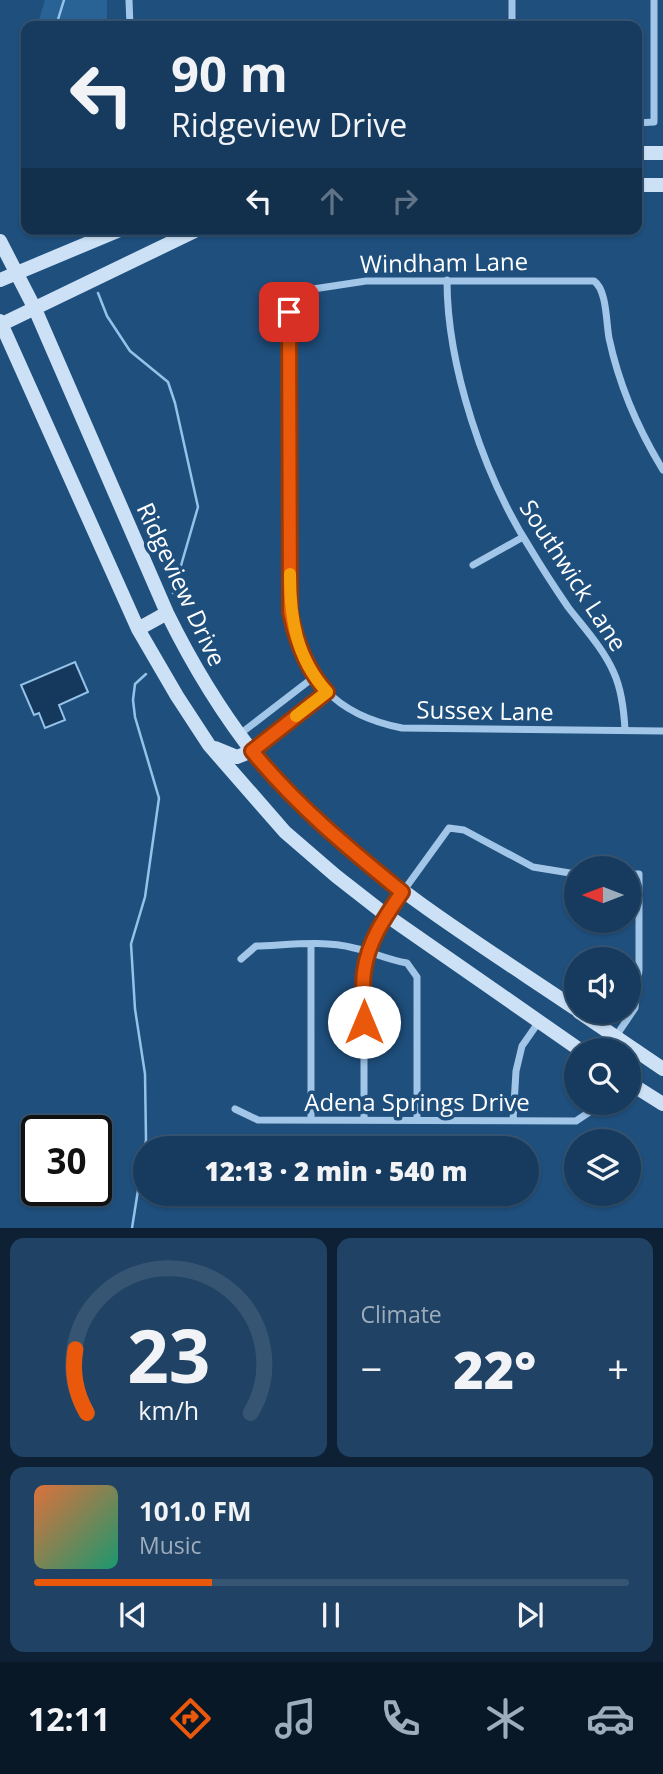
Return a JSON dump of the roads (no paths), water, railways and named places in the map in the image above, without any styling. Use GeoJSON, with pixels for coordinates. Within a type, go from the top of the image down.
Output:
{"type":"FeatureCollection","features":[{"type":"Feature","properties":{"kind":"main road"},"geometry":{"type":"LineString","coordinates":[[642,153],[663,153]]}},
{"type":"Feature","properties":{"kind":"main road"},"geometry":{"type":"LineString","coordinates":[[642,185],[663,185]]}},
{"type":"Feature","properties":{"kind":"main road"},"geometry":{"type":"LineString","coordinates":[[0,280],[108,235]]}},
{"type":"Feature","properties":{"kind":"main road"},"geometry":{"type":"LineString","coordinates":[[187,235],[1,324],[138,629],[209,745],[285,832],[386,915],[564,1040]]}},
{"type":"Feature","properties":{"kind":"main road","name":"Ridgeview Drive"},"geometry":{"type":"LineString","coordinates":[[0,241],[34,309],[167,613],[203,682],[252,751],[275,779],[343,844],[402,892],[564,1001]]}},
{"type":"Feature","properties":{"kind":"main road"},"geometry":{"type":"LineString","coordinates":[[138,629],[167,613]]}},
{"type":"Feature","properties":{"kind":"main road"},"geometry":{"type":"LineString","coordinates":[[209,745],[237,757],[252,751]]}},
{"type":"Feature","properties":{"kind":"main road","name":"Ridgeview Drive"},"geometry":{"type":"LineString","coordinates":[[597,1024],[663,1069]]}},
{"type":"Feature","properties":{"kind":"main road"},"geometry":{"type":"LineString","coordinates":[[641,1090],[663,1104]]}},
{"type":"Feature","properties":{"kind":"street"},"geometry":{"type":"LineString","coordinates":[[130,0],[130,21]]}},
{"type":"Feature","properties":{"kind":"street"},"geometry":{"type":"LineString","coordinates":[[512,0],[512,21]]}},
{"type":"Feature","properties":{"kind":"street"},"geometry":{"type":"LineString","coordinates":[[642,122],[654,122],[654,0]]}},
{"type":"Feature","properties":{"kind":"street","name":"Southwick Lane"},"geometry":{"type":"LineString","coordinates":[[447,280],[447,301],[463,391],[475,431],[503,500],[523,537],[567,605],[607,658],[620,691],[625,730]]}},
{"type":"Feature","properties":{"kind":"street","name":"Windham Lane"},"geometry":{"type":"LineString","coordinates":[[292,298],[300,291],[347,283],[590,280],[598,284],[603,292],[606,322],[618,375],[629,406],[663,470]]}},
{"type":"Feature","properties":{"kind":"street","name":"Sussex Lane"},"geometry":{"type":"LineString","coordinates":[[292,298],[289,306],[290,612],[298,644],[320,685],[350,710],[402,728],[663,731]]}},
{"type":"Feature","properties":{"kind":"street"},"geometry":{"type":"LineString","coordinates":[[473,565],[523,537]]}},
{"type":"Feature","properties":{"kind":"street"},"geometry":{"type":"LineString","coordinates":[[240,734],[314,677]]}},
{"type":"Feature","properties":{"kind":"street"},"geometry":{"type":"LineString","coordinates":[[252,751],[327,692]]}},
{"type":"Feature","properties":{"kind":"street"},"geometry":{"type":"LineString","coordinates":[[364,1120],[364,973],[369,953],[386,915],[449,828],[464,830],[533,867],[564,872]]}},
{"type":"Feature","properties":{"kind":"street"},"geometry":{"type":"LineString","coordinates":[[615,1036],[635,1008],[639,933]]}},
{"type":"Feature","properties":{"kind":"street"},"geometry":{"type":"LineString","coordinates":[[311,945],[311,1120]]}},
{"type":"Feature","properties":{"kind":"street"},"geometry":{"type":"LineString","coordinates":[[241,959],[256,946],[311,945],[353,947],[390,961],[407,962],[417,977],[417,1120]]}},
{"type":"Feature","properties":{"kind":"street"},"geometry":{"type":"LineString","coordinates":[[513,1121],[516,1071],[522,1046],[538,1023]]}},
{"type":"Feature","properties":{"kind":"street","name":"Adena Springs Drive"},"geometry":{"type":"LineString","coordinates":[[234,1109],[258,1120],[576,1121],[585,1115]]}},
{"type":"Feature","properties":{"kind":"waterway"},"geometry":{"type":"LineString","coordinates":[[58,21],[64,0]]}},
{"type":"Feature","properties":{"kind":"waterway"},"geometry":{"type":"LineString","coordinates":[[98,293],[107,316],[130,351],[168,382],[175,403],[198,507],[173,593]]}},
{"type":"Feature","properties":{"kind":"waterway"},"geometry":{"type":"LineString","coordinates":[[132,1228],[146,1140],[145,1074],[135,1009],[131,944],[145,897],[159,798],[135,717],[133,700],[135,684],[146,674]]}}]}
